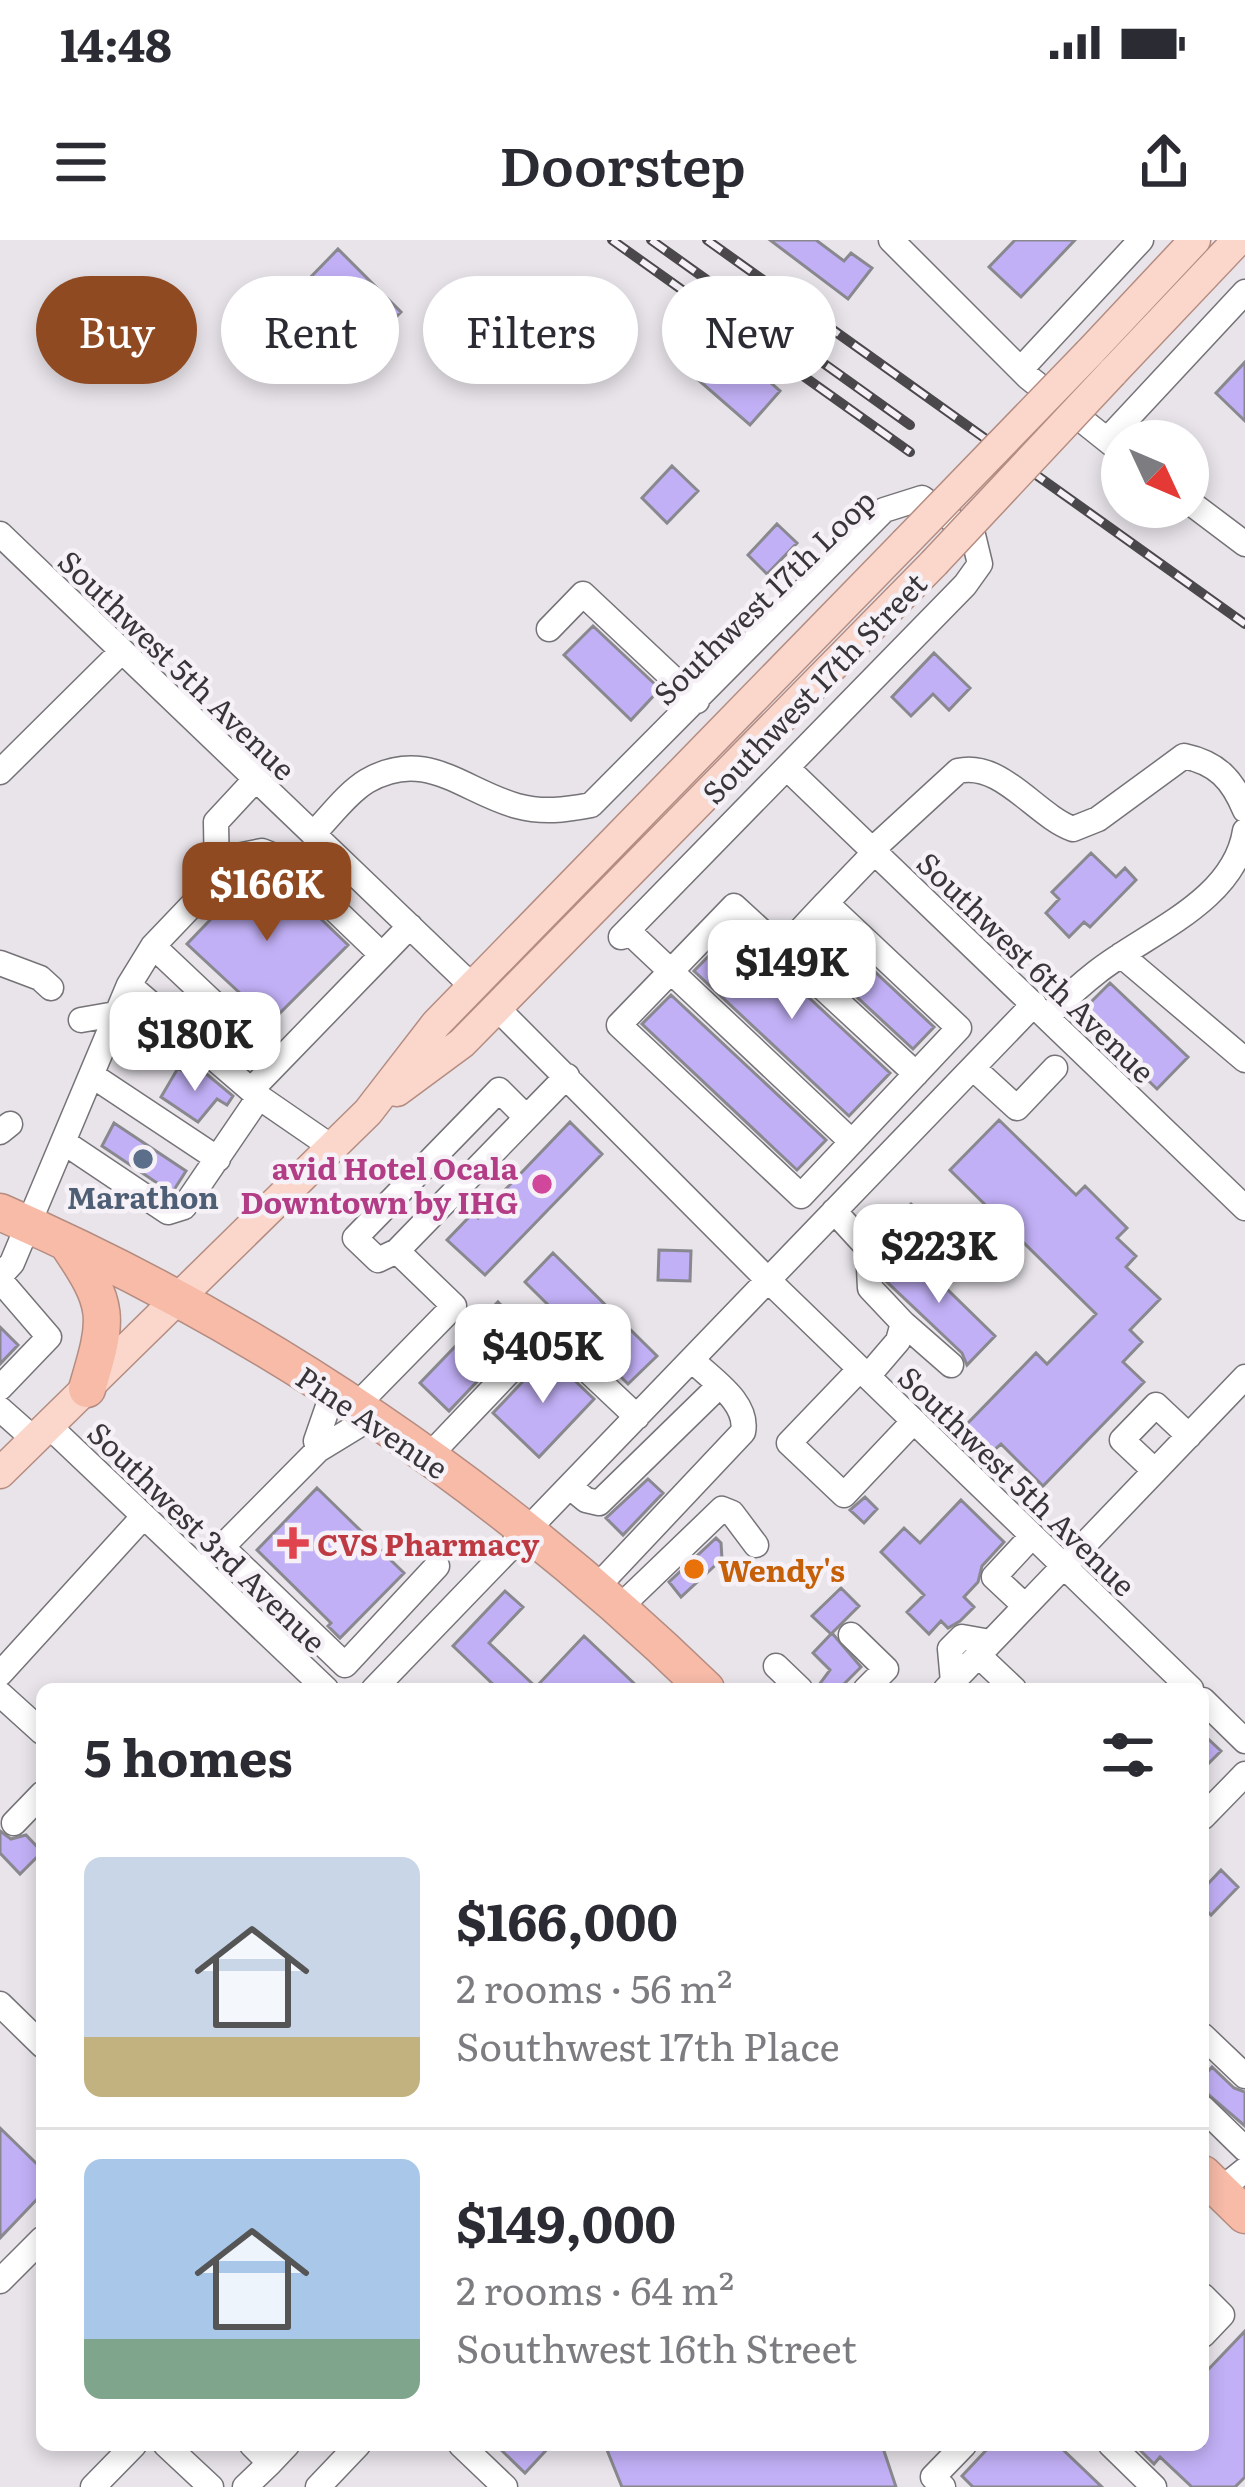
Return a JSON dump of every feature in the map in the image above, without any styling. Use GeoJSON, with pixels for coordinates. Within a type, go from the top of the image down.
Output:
{"type":"FeatureCollection","features":[{"type":"Feature","properties":{"kind":"highway","name":"Pine Avenue"},"geometry":{"type":"LineString","coordinates":[[14,1218],[182,1298],[354,1405],[527,1532],[607,1598],[690,1683]]}},
{"type":"Feature","properties":{"kind":"highway"},"geometry":{"type":"LineString","coordinates":[[65,1240],[98,1289],[103,1314],[102,1339],[87,1389]]}},
{"type":"Feature","properties":{"kind":"main road","name":"Southwest 17th Street"},"geometry":{"type":"LineString","coordinates":[[368,1112],[462,1043],[934,563],[1101,363],[1195,240]]}},
{"type":"Feature","properties":{"kind":"main road","name":"Southwest 17th Street"},"geometry":{"type":"LineString","coordinates":[[0,1473],[333,1148],[368,1112],[436,1024],[905,543],[1238,240]]}},
{"type":"Feature","properties":{"kind":"street"},"geometry":{"type":"LineString","coordinates":[[891,240],[1021,369],[1101,435]]}},
{"type":"Feature","properties":{"kind":"street"},"geometry":{"type":"LineString","coordinates":[[1021,369],[1141,240]]}},
{"type":"Feature","properties":{"kind":"street"},"geometry":{"type":"LineString","coordinates":[[1137,420],[1245,292]]}},
{"type":"Feature","properties":{"kind":"street","name":"Southwest 17th Loop"},"geometry":{"type":"LineString","coordinates":[[314,834],[365,782],[400,769],[439,770],[514,805],[553,812],[591,805],[884,510],[922,498],[973,535],[980,564],[965,585],[624,934],[670,970]]}},
{"type":"Feature","properties":{"kind":"street"},"geometry":{"type":"LineString","coordinates":[[1209,517],[1245,544]]}},
{"type":"Feature","properties":{"kind":"street","name":"Southwest 5th Avenue"},"geometry":{"type":"LineString","coordinates":[[0,534],[472,986]]}},
{"type":"Feature","properties":{"kind":"street"},"geometry":{"type":"LineString","coordinates":[[549,629],[583,594],[697,701]]}},
{"type":"Feature","properties":{"kind":"street"},"geometry":{"type":"LineString","coordinates":[[0,772],[120,653]]}},
{"type":"Feature","properties":{"kind":"street"},"geometry":{"type":"LineString","coordinates":[[782,950],[874,850],[958,771],[972,768],[1004,781],[1057,823],[1073,829],[1098,819],[1184,756],[1209,761],[1234,784],[1245,810]]}},
{"type":"Feature","properties":{"kind":"street","name":"Southwest 6th Avenue"},"geometry":{"type":"LineString","coordinates":[[788,768],[1245,1208]]}},
{"type":"Feature","properties":{"kind":"street"},"geometry":{"type":"LineString","coordinates":[[0,1388],[49,1336],[0,1278],[11,1263],[14,1218],[64,1143],[129,985],[153,946],[218,878],[216,822],[255,780]]}},
{"type":"Feature","properties":{"kind":"street"},"geometry":{"type":"LineString","coordinates":[[380,1683],[973,1067],[1041,1011],[1170,926],[1218,884],[1243,847],[1245,831]]}},
{"type":"Feature","properties":{"kind":"street"},"geometry":{"type":"LineString","coordinates":[[217,860],[262,851],[282,859],[382,955]]}},
{"type":"Feature","properties":{"kind":"street"},"geometry":{"type":"LineString","coordinates":[[826,903],[959,1028],[916,1074],[801,1196],[619,1025],[734,906],[916,1074]]}},
{"type":"Feature","properties":{"kind":"street"},"geometry":{"type":"LineString","coordinates":[[64,1143],[168,1212],[184,1207],[277,1063],[410,926]]}},
{"type":"Feature","properties":{"kind":"street"},"geometry":{"type":"LineString","coordinates":[[153,946],[277,1063]]}},
{"type":"Feature","properties":{"kind":"street"},"geometry":{"type":"LineString","coordinates":[[1121,955],[1245,1060]]}},
{"type":"Feature","properties":{"kind":"street"},"geometry":{"type":"LineString","coordinates":[[0,963],[40,978],[51,988]]}},
{"type":"Feature","properties":{"kind":"street"},"geometry":{"type":"LineString","coordinates":[[670,970],[852,1142]]}},
{"type":"Feature","properties":{"kind":"street"},"geometry":{"type":"LineString","coordinates":[[129,985],[255,1094],[333,1148]]}},
{"type":"Feature","properties":{"kind":"street","name":"Southwest 5th Avenue"},"geometry":{"type":"LineString","coordinates":[[497,1008],[768,1280],[1185,1683]]}},
{"type":"Feature","properties":{"kind":"street"},"geometry":{"type":"LineString","coordinates":[[81,1020],[121,1012]]}},
{"type":"Feature","properties":{"kind":"street"},"geometry":{"type":"LineString","coordinates":[[973,1067],[1017,1108],[1055,1068]]}},
{"type":"Feature","properties":{"kind":"street"},"geometry":{"type":"LineString","coordinates":[[93,1076],[218,1159]]}},
{"type":"Feature","properties":{"kind":"street"},"geometry":{"type":"LineString","coordinates":[[526,1117],[499,1090],[355,1238],[378,1260],[397,1250],[567,1076]]}},
{"type":"Feature","properties":{"kind":"street"},"geometry":{"type":"LineString","coordinates":[[834,1211],[868,1248],[870,1288],[950,1365]]}},
{"type":"Feature","properties":{"kind":"street"},"geometry":{"type":"LineString","coordinates":[[318,1450],[316,1442],[454,1306],[397,1250]]}},
{"type":"Feature","properties":{"kind":"street"},"geometry":{"type":"LineString","coordinates":[[904,1323],[898,1340],[789,1444],[844,1495],[914,1421]]}},
{"type":"Feature","properties":{"kind":"street"},"geometry":{"type":"LineString","coordinates":[[428,1457],[547,1332],[637,1417]]}},
{"type":"Feature","properties":{"kind":"street"},"geometry":{"type":"LineString","coordinates":[[607,1598],[743,1432],[744,1415],[692,1360]]}},
{"type":"Feature","properties":{"kind":"street"},"geometry":{"type":"LineString","coordinates":[[953,1683],[1245,1378]]}},
{"type":"Feature","properties":{"kind":"street"},"geometry":{"type":"LineString","coordinates":[[570,1486],[586,1500],[599,1503],[719,1386]]}},
{"type":"Feature","properties":{"kind":"street"},"geometry":{"type":"LineString","coordinates":[[200,1569],[318,1450],[354,1405]]}},
{"type":"Feature","properties":{"kind":"street"},"geometry":{"type":"LineString","coordinates":[[1155,1471],[1122,1440],[1156,1405],[1189,1436]]}},
{"type":"Feature","properties":{"kind":"street","name":"Southwest 3rd Avenue"},"geometry":{"type":"LineString","coordinates":[[0,1409],[42,1433],[144,1516],[320,1683]]}},
{"type":"Feature","properties":{"kind":"street"},"geometry":{"type":"LineString","coordinates":[[607,1598],[722,1509],[732,1513],[756,1546]]}},
{"type":"Feature","properties":{"kind":"street"},"geometry":{"type":"LineString","coordinates":[[0,1674],[144,1516]]}},
{"type":"Feature","properties":{"kind":"street"},"geometry":{"type":"LineString","coordinates":[[1025,1606],[994,1577],[1032,1535]]}},
{"type":"Feature","properties":{"kind":"street"},"geometry":{"type":"LineString","coordinates":[[222,1547],[345,1665],[437,1566]]}},
{"type":"Feature","properties":{"kind":"street"},"geometry":{"type":"LineString","coordinates":[[851,1635],[886,1669],[872,1683]]}},
{"type":"Feature","properties":{"kind":"street"},"geometry":{"type":"LineString","coordinates":[[984,1649],[1010,1683]]}},
{"type":"Feature","properties":{"kind":"street"},"geometry":{"type":"LineString","coordinates":[[776,1666],[794,1683]]}},
{"type":"Feature","properties":{"kind":"street"},"geometry":{"type":"LineString","coordinates":[[0,1694],[36,1727]]}},
{"type":"Feature","properties":{"kind":"street"},"geometry":{"type":"LineString","coordinates":[[1209,1706],[1245,1741]]}},
{"type":"Feature","properties":{"kind":"street"},"geometry":{"type":"LineString","coordinates":[[1209,1811],[1245,1774]]}},
{"type":"Feature","properties":{"kind":"street"},"geometry":{"type":"LineString","coordinates":[[14,1822],[36,1800]]}},
{"type":"Feature","properties":{"kind":"street"},"geometry":{"type":"LineString","coordinates":[[0,2004],[36,2035]]}},
{"type":"Feature","properties":{"kind":"street"},"geometry":{"type":"LineString","coordinates":[[1209,2042],[1245,2076]]}},
{"type":"Feature","properties":{"kind":"street"},"geometry":{"type":"LineString","coordinates":[[1209,2122],[1245,2150]]}},
{"type":"Feature","properties":{"kind":"street"},"geometry":{"type":"LineString","coordinates":[[4,2270],[36,2244]]}},
{"type":"Feature","properties":{"kind":"street"},"geometry":{"type":"LineString","coordinates":[[1209,2302],[1222,2315],[1209,2329]]}},
{"type":"Feature","properties":{"kind":"street"},"geometry":{"type":"LineString","coordinates":[[92,2487],[128,2451]]}},
{"type":"Feature","properties":{"kind":"street"},"geometry":{"type":"LineString","coordinates":[[172,2451],[211,2487]]}},
{"type":"Feature","properties":{"kind":"street"},"geometry":{"type":"LineString","coordinates":[[245,2487],[270,2451]]}},
{"type":"Feature","properties":{"kind":"street"},"geometry":{"type":"LineString","coordinates":[[318,2487],[345,2451]]}},
{"type":"Feature","properties":{"kind":"street"},"geometry":{"type":"LineString","coordinates":[[467,2451],[505,2487]]}},
{"type":"Feature","properties":{"kind":"street"},"geometry":{"type":"LineString","coordinates":[[938,2482],[960,2451]]}},
{"type":"Feature","properties":{"kind":"street"},"geometry":{"type":"LineString","coordinates":[[1117,2451],[1154,2487]]}},
{"type":"Feature","properties":{"kind":"building"},"geometry":{"type":"Polygon","coordinates":[[[770,240],[816,240],[844,261],[851,253],[872,268],[848,299],[836,290],[836,276],[818,276],[770,240]]]}},
{"type":"Feature","properties":{"kind":"building"},"geometry":{"type":"Polygon","coordinates":[[[1015,240],[1075,240],[1021,297],[989,267],[1015,240]]]}},
{"type":"Feature","properties":{"kind":"building"},"geometry":{"type":"Polygon","coordinates":[[[338,249],[365,276],[312,276],[338,249]]]}},
{"type":"Feature","properties":{"kind":"building"},"geometry":{"type":"Polygon","coordinates":[[[1245,362],[1245,421],[1216,393],[1245,362]]]}},
{"type":"Feature","properties":{"kind":"building"},"geometry":{"type":"Polygon","coordinates":[[[703,384],[772,384],[780,391],[750,425],[703,384]]]}},
{"type":"Feature","properties":{"kind":"building"},"geometry":{"type":"Polygon","coordinates":[[[672,466],[698,491],[667,523],[642,498],[672,466]]]}},
{"type":"Feature","properties":{"kind":"building"},"geometry":{"type":"Polygon","coordinates":[[[777,524],[797,543],[767,574],[748,555],[777,524]]]}},
{"type":"Feature","properties":{"kind":"building"},"geometry":{"type":"Polygon","coordinates":[[[593,626],[660,689],[631,720],[564,655],[593,626]]]}},
{"type":"Feature","properties":{"kind":"building"},"geometry":{"type":"Polygon","coordinates":[[[934,653],[970,688],[949,710],[933,694],[911,716],[892,697],[934,653]]]}},
{"type":"Feature","properties":{"kind":"building"},"geometry":{"type":"Polygon","coordinates":[[[1091,853],[1116,877],[1125,868],[1136,880],[1090,927],[1084,922],[1069,937],[1046,913],[1059,899],[1052,892],[1091,853]]]}},
{"type":"Feature","properties":{"kind":"building"},"geometry":{"type":"Polygon","coordinates":[[[260,868],[273,873],[348,945],[271,1022],[187,944],[260,868]]]}},
{"type":"Feature","properties":{"kind":"building"},"geometry":{"type":"Polygon","coordinates":[[[827,927],[934,1027],[913,1049],[806,950],[827,927]]]}},
{"type":"Feature","properties":{"kind":"building"},"geometry":{"type":"Polygon","coordinates":[[[735,929],[890,1073],[849,1116],[694,971],[735,929]]]}},
{"type":"Feature","properties":{"kind":"building"},"geometry":{"type":"Polygon","coordinates":[[[1110,983],[1188,1057],[1157,1089],[1079,1014],[1110,983]]]}},
{"type":"Feature","properties":{"kind":"building"},"geometry":{"type":"Polygon","coordinates":[[[671,995],[826,1140],[797,1170],[642,1024],[671,995]]]}},
{"type":"Feature","properties":{"kind":"building"},"geometry":{"type":"Polygon","coordinates":[[[178,1068],[197,1080],[203,1071],[233,1096],[227,1105],[217,1099],[198,1122],[161,1097],[178,1068]]]}},
{"type":"Feature","properties":{"kind":"building"},"geometry":{"type":"Polygon","coordinates":[[[999,1120],[1076,1195],[1085,1186],[1127,1228],[1117,1238],[1136,1256],[1126,1267],[1160,1299],[1130,1330],[1142,1342],[1123,1362],[1144,1382],[1043,1486],[1001,1444],[993,1451],[966,1425],[1036,1353],[1047,1364],[1096,1314],[950,1170],[999,1120]]]}},
{"type":"Feature","properties":{"kind":"building","name":"avid Hotel Ocala Downtown by IHG"},"geometry":{"type":"Polygon","coordinates":[[[570,1122],[602,1154],[485,1275],[447,1240],[473,1213],[478,1218],[570,1122]]]}},
{"type":"Feature","properties":{"kind":"building","name":"Marathon"},"geometry":{"type":"Polygon","coordinates":[[[114,1123],[186,1171],[172,1193],[102,1146],[114,1123]]]}},
{"type":"Feature","properties":{"kind":"building"},"geometry":{"type":"Polygon","coordinates":[[[911,1204],[938,1230],[922,1246],[895,1220],[911,1204]]]}},
{"type":"Feature","properties":{"kind":"building"},"geometry":{"type":"Polygon","coordinates":[[[659,1250],[691,1251],[690,1281],[658,1280],[659,1250]]]}},
{"type":"Feature","properties":{"kind":"building"},"geometry":{"type":"Polygon","coordinates":[[[907,1250],[995,1336],[967,1365],[962,1353],[886,1281],[886,1272],[907,1250]]]}},
{"type":"Feature","properties":{"kind":"building"},"geometry":{"type":"Polygon","coordinates":[[[553,1253],[657,1356],[628,1384],[525,1282],[553,1253]]]}},
{"type":"Feature","properties":{"kind":"building"},"geometry":{"type":"Polygon","coordinates":[[[498,1302],[526,1330],[449,1411],[420,1383],[498,1302]]]}},
{"type":"Feature","properties":{"kind":"building"},"geometry":{"type":"Polygon","coordinates":[[[0,1327],[18,1345],[0,1364],[0,1327]]]}},
{"type":"Feature","properties":{"kind":"building"},"geometry":{"type":"Polygon","coordinates":[[[548,1355],[594,1399],[539,1457],[493,1413],[548,1355]]]}},
{"type":"Feature","properties":{"kind":"building"},"geometry":{"type":"Polygon","coordinates":[[[648,1479],[663,1493],[623,1535],[606,1518],[648,1479]]]}},
{"type":"Feature","properties":{"kind":"building"},"geometry":{"type":"Polygon","coordinates":[[[317,1488],[404,1573],[340,1638],[328,1626],[331,1623],[257,1550],[317,1488]]]}},
{"type":"Feature","properties":{"kind":"building"},"geometry":{"type":"Polygon","coordinates":[[[865,1497],[877,1509],[864,1523],[850,1510],[865,1497]]]}},
{"type":"Feature","properties":{"kind":"building"},"geometry":{"type":"Polygon","coordinates":[[[961,1500],[1004,1542],[982,1566],[978,1582],[964,1597],[974,1607],[948,1628],[941,1621],[929,1634],[907,1612],[924,1595],[881,1552],[904,1528],[920,1543],[961,1500]]]}},
{"type":"Feature","properties":{"kind":"building","name":"Wendy's"},"geometry":{"type":"Polygon","coordinates":[[[716,1538],[722,1559],[681,1597],[669,1582],[716,1538]]]}},
{"type":"Feature","properties":{"kind":"building"},"geometry":{"type":"Polygon","coordinates":[[[841,1588],[859,1606],[832,1633],[861,1667],[845,1683],[820,1683],[830,1670],[813,1653],[831,1634],[812,1616],[841,1588]]]}},
{"type":"Feature","properties":{"kind":"building"},"geometry":{"type":"Polygon","coordinates":[[[505,1591],[523,1607],[489,1643],[532,1683],[492,1683],[453,1646],[505,1591]]]}},
{"type":"Feature","properties":{"kind":"building"},"geometry":{"type":"Polygon","coordinates":[[[584,1636],[634,1683],[540,1683],[584,1636]]]}},
{"type":"Feature","properties":{"kind":"building"},"geometry":{"type":"Polygon","coordinates":[[[1209,1740],[1221,1751],[1209,1763],[1209,1740]]]}},
{"type":"Feature","properties":{"kind":"building"},"geometry":{"type":"Polygon","coordinates":[[[0,1831],[11,1839],[26,1835],[36,1846],[36,1858],[20,1874],[0,1853],[0,1831]]]}},
{"type":"Feature","properties":{"kind":"building"},"geometry":{"type":"Polygon","coordinates":[[[1221,1870],[1238,1887],[1211,1915],[1209,1913],[1209,1883],[1221,1870]]]}},
{"type":"Feature","properties":{"kind":"building"},"geometry":{"type":"Polygon","coordinates":[[[1212,2067],[1245,2092],[1245,2126],[1209,2095],[1212,2067]]]}},
{"type":"Feature","properties":{"kind":"building"},"geometry":{"type":"Polygon","coordinates":[[[0,2128],[36,2163],[36,2200],[0,2238],[0,2128]]]}},
{"type":"Feature","properties":{"kind":"building"},"geometry":{"type":"Polygon","coordinates":[[[1245,2331],[1245,2477],[1235,2487],[1192,2487],[1160,2457],[1154,2464],[1141,2451],[1209,2451],[1209,2369],[1245,2331]]]}},
{"type":"Feature","properties":{"kind":"building"},"geometry":{"type":"Polygon","coordinates":[[[502,2451],[545,2451],[525,2473],[502,2451]]]}},
{"type":"Feature","properties":{"kind":"building"},"geometry":{"type":"Polygon","coordinates":[[[607,2451],[884,2451],[896,2487],[622,2487],[607,2451]]]}},
{"type":"Feature","properties":{"kind":"building"},"geometry":{"type":"Polygon","coordinates":[[[985,2451],[1064,2451],[1102,2487],[973,2487],[962,2476],[985,2451]]]}},
{"type":"Feature","properties":{"kind":"railway"},"geometry":{"type":"LineString","coordinates":[[612,240],[910,452]]}},
{"type":"Feature","properties":{"kind":"railway"},"geometry":{"type":"LineString","coordinates":[[651,240],[910,425]]}},
{"type":"Feature","properties":{"kind":"railway"},"geometry":{"type":"LineString","coordinates":[[707,240],[1245,624]]}},
{"type":"Feature","properties":{"kind":"place","name":"Marathon"},"geometry":{"type":"Point","coordinates":[143,1159]}},
{"type":"Feature","properties":{"kind":"place","name":"avid Hotel Ocala Downtown by IHG"},"geometry":{"type":"Point","coordinates":[542,1184]}},
{"type":"Feature","properties":{"kind":"place","name":"CVS Pharmacy"},"geometry":{"type":"Point","coordinates":[293,1543]}},
{"type":"Feature","properties":{"kind":"place","name":"Wendy's"},"geometry":{"type":"Point","coordinates":[694,1569]}}]}
